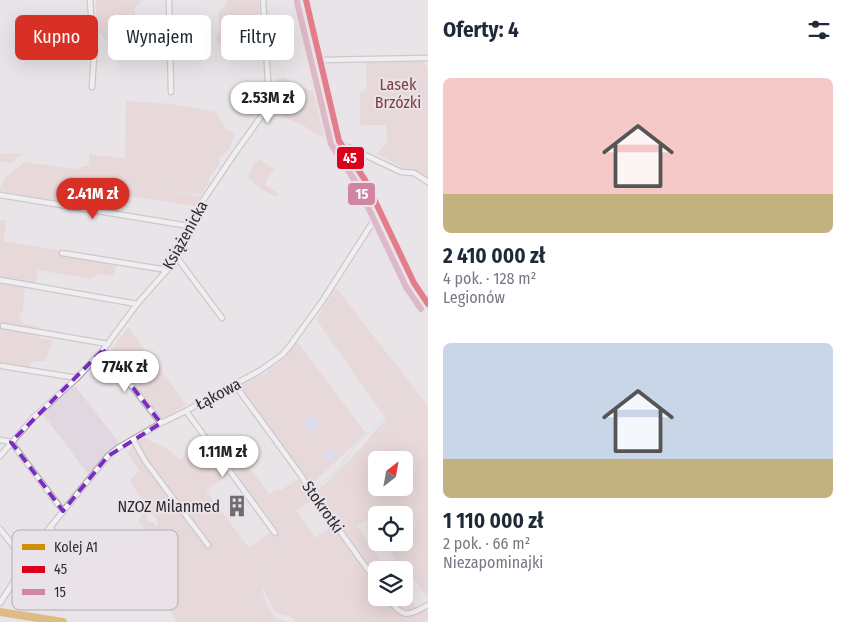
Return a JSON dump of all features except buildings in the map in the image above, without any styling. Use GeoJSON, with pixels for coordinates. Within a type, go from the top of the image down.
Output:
{"type":"FeatureCollection","features":[{"type":"Feature","properties":{"kind":"street"},"geometry":{"type":"LineString","coordinates":[[90,0],[94,56],[92,87]]}},
{"type":"Feature","properties":{"kind":"street"},"geometry":{"type":"LineString","coordinates":[[169,0],[171,92]]}},
{"type":"Feature","properties":{"kind":"street","name":"Książenicka"},"geometry":{"type":"LineString","coordinates":[[0,456],[34,417],[77,378],[104,350],[137,304],[167,270],[202,202],[265,111],[269,97],[263,0]]}},
{"type":"Feature","properties":{"kind":"street"},"geometry":{"type":"LineString","coordinates":[[306,0],[339,141],[361,172],[414,283],[428,304]]}},
{"type":"Feature","properties":{"kind":"street"},"geometry":{"type":"LineString","coordinates":[[320,60],[428,58]]}},
{"type":"Feature","properties":{"kind":"street"},"geometry":{"type":"LineString","coordinates":[[343,147],[348,147],[401,172],[414,173],[428,182]]}},
{"type":"Feature","properties":{"kind":"street"},"geometry":{"type":"LineString","coordinates":[[0,194],[190,226]]}},
{"type":"Feature","properties":{"kind":"street","name":"Łąkowa"},"geometry":{"type":"LineString","coordinates":[[48,530],[108,456],[118,448],[161,423],[235,385],[282,355],[323,300],[378,214],[382,213]]}},
{"type":"Feature","properties":{"kind":"street"},"geometry":{"type":"LineString","coordinates":[[62,253],[167,270]]}},
{"type":"Feature","properties":{"kind":"street"},"geometry":{"type":"LineString","coordinates":[[175,255],[222,318]]}},
{"type":"Feature","properties":{"kind":"street"},"geometry":{"type":"LineString","coordinates":[[0,280],[137,304]]}},
{"type":"Feature","properties":{"kind":"street"},"geometry":{"type":"LineString","coordinates":[[3,326],[108,344]]}},
{"type":"Feature","properties":{"kind":"street"},"geometry":{"type":"LineString","coordinates":[[104,350],[161,423]]}},
{"type":"Feature","properties":{"kind":"street"},"geometry":{"type":"LineString","coordinates":[[2,366],[77,378]]}},
{"type":"Feature","properties":{"kind":"street","name":"Stokrotki"},"geometry":{"type":"LineString","coordinates":[[235,385],[368,570]]}},
{"type":"Feature","properties":{"kind":"street"},"geometry":{"type":"LineString","coordinates":[[186,411],[275,533]]}},
{"type":"Feature","properties":{"kind":"street"},"geometry":{"type":"LineString","coordinates":[[133,439],[145,461],[208,545]]}},
{"type":"Feature","properties":{"kind":"street"},"geometry":{"type":"LineString","coordinates":[[0,440],[11,442],[63,511]]}},
{"type":"Feature","properties":{"kind":"street"},"geometry":{"type":"LineString","coordinates":[[0,529],[12,544]]}},
{"type":"Feature","properties":{"kind":"street","name":"Łąkowa"},"geometry":{"type":"LineString","coordinates":[[0,603],[12,584]]}},
{"type":"Feature","properties":{"kind":"street"},"geometry":{"type":"LineString","coordinates":[[395,606],[400,612],[410,614],[428,605]]}},
{"type":"Feature","properties":{"kind":"highlighted area"},"geometry":{"type":"Polygon","coordinates":[[[103,350],[161,423],[108,456],[63,511],[11,442],[103,350]]]}},
{"type":"Feature","properties":{"kind":"shaded area"},"geometry":{"type":"Polygon","coordinates":[[[75,386],[119,443],[105,454],[88,474],[42,413],[75,386]]]}},
{"type":"Feature","properties":{"kind":"green space"},"geometry":{"type":"Polygon","coordinates":[[[96,0],[143,0],[134,9],[135,15],[108,15],[108,39],[103,38],[103,34],[98,32],[98,15],[96,15],[96,0]]]}},
{"type":"Feature","properties":{"kind":"green space"},"geometry":{"type":"Polygon","coordinates":[[[227,0],[259,0],[259,15],[221,15],[221,46],[218,44],[216,38],[220,28],[218,16],[220,9],[224,8],[227,0]]]}},
{"type":"Feature","properties":{"kind":"green space","name":"Lasek Brzózki"},"geometry":{"type":"Polygon","coordinates":[[[419,59],[427,66],[428,72],[428,181],[377,154],[387,141],[386,125],[360,124],[360,93],[367,90],[367,60],[419,59]]]}},
{"type":"Feature","properties":{"kind":"green space"},"geometry":{"type":"Polygon","coordinates":[[[284,77],[324,96],[324,105],[332,130],[331,138],[320,136],[278,112],[275,102],[276,86],[279,78],[284,77]]]}},
{"type":"Feature","properties":{"kind":"green space"},"geometry":{"type":"Polygon","coordinates":[[[126,101],[170,104],[215,112],[227,130],[235,134],[230,147],[219,157],[220,164],[209,178],[208,185],[200,195],[164,189],[200,197],[197,206],[123,195],[123,184],[95,179],[90,206],[0,191],[6,178],[25,162],[75,169],[89,165],[89,154],[125,159],[126,101]]]}},
{"type":"Feature","properties":{"kind":"green space"},"geometry":{"type":"Polygon","coordinates":[[[24,153],[10,163],[0,161],[0,154],[24,153]]]}},
{"type":"Feature","properties":{"kind":"green space"},"geometry":{"type":"Polygon","coordinates":[[[259,159],[274,169],[265,183],[279,195],[276,197],[263,190],[248,178],[254,164],[259,159]]]}},
{"type":"Feature","properties":{"kind":"green space"},"geometry":{"type":"Polygon","coordinates":[[[0,220],[7,221],[3,241],[117,260],[114,276],[99,274],[91,279],[38,270],[35,285],[25,282],[23,309],[19,317],[24,324],[40,327],[39,339],[53,340],[45,361],[32,362],[27,372],[0,367],[0,220]]]}},
{"type":"Feature","properties":{"kind":"green space"},"geometry":{"type":"Polygon","coordinates":[[[336,288],[428,406],[428,597],[413,578],[413,561],[386,561],[396,559],[389,551],[413,551],[413,506],[368,506],[368,522],[365,520],[357,526],[368,542],[368,551],[374,551],[381,561],[368,561],[368,606],[413,606],[413,604],[419,612],[428,610],[428,622],[296,622],[290,616],[276,613],[262,587],[265,599],[274,616],[277,619],[288,622],[178,622],[169,610],[178,610],[178,530],[145,530],[138,520],[144,513],[147,515],[148,523],[152,522],[157,526],[159,524],[129,480],[140,471],[127,453],[133,445],[145,437],[163,446],[179,459],[185,456],[197,471],[215,457],[227,474],[206,491],[249,548],[275,528],[225,458],[236,450],[269,494],[278,489],[280,491],[298,479],[314,500],[296,510],[315,538],[336,522],[315,492],[363,446],[386,419],[316,319],[336,288]]]}},
{"type":"Feature","properties":{"kind":"green space"},"geometry":{"type":"Polygon","coordinates":[[[128,327],[186,405],[161,419],[109,353],[128,327]]]}},
{"type":"Feature","properties":{"kind":"green space"},"geometry":{"type":"Polygon","coordinates":[[[297,342],[366,433],[311,485],[239,388],[239,385],[259,374],[263,376],[268,372],[269,368],[282,361],[297,342]]]}},
{"type":"Feature","properties":{"kind":"water"},"geometry":{"type":"Polygon","coordinates":[[[306,418],[314,418],[317,421],[314,433],[306,425],[304,420],[306,418]]]}},
{"type":"Feature","properties":{"kind":"water"},"geometry":{"type":"Polygon","coordinates":[[[331,450],[336,455],[341,453],[332,462],[326,458],[323,452],[331,450]]]}},
{"type":"Feature","properties":{"kind":"waterway"},"geometry":{"type":"LineString","coordinates":[[313,490],[336,471],[355,446],[409,393],[428,380]]}},
{"type":"Feature","properties":{"kind":"waterway"},"geometry":{"type":"LineString","coordinates":[[247,622],[262,586],[264,574],[296,510]]}},
{"type":"Feature","properties":{"kind":"rail line","name":"A1"},"geometry":{"type":"LineString","coordinates":[[0,612],[63,622]]}},
{"type":"Feature","properties":{"kind":"transit line","name":"45"},"geometry":{"type":"LineString","coordinates":[[306,0],[339,141],[365,180],[414,283],[428,304]]}},
{"type":"Feature","properties":{"kind":"transit line","name":"15"},"geometry":{"type":"LineString","coordinates":[[297,2],[331,144],[357,184],[406,287],[421,309]]}},
{"type":"Feature","properties":{"kind":"place","name":"NZOZ Milanmed"},"geometry":{"type":"Point","coordinates":[237,506]}}]}
